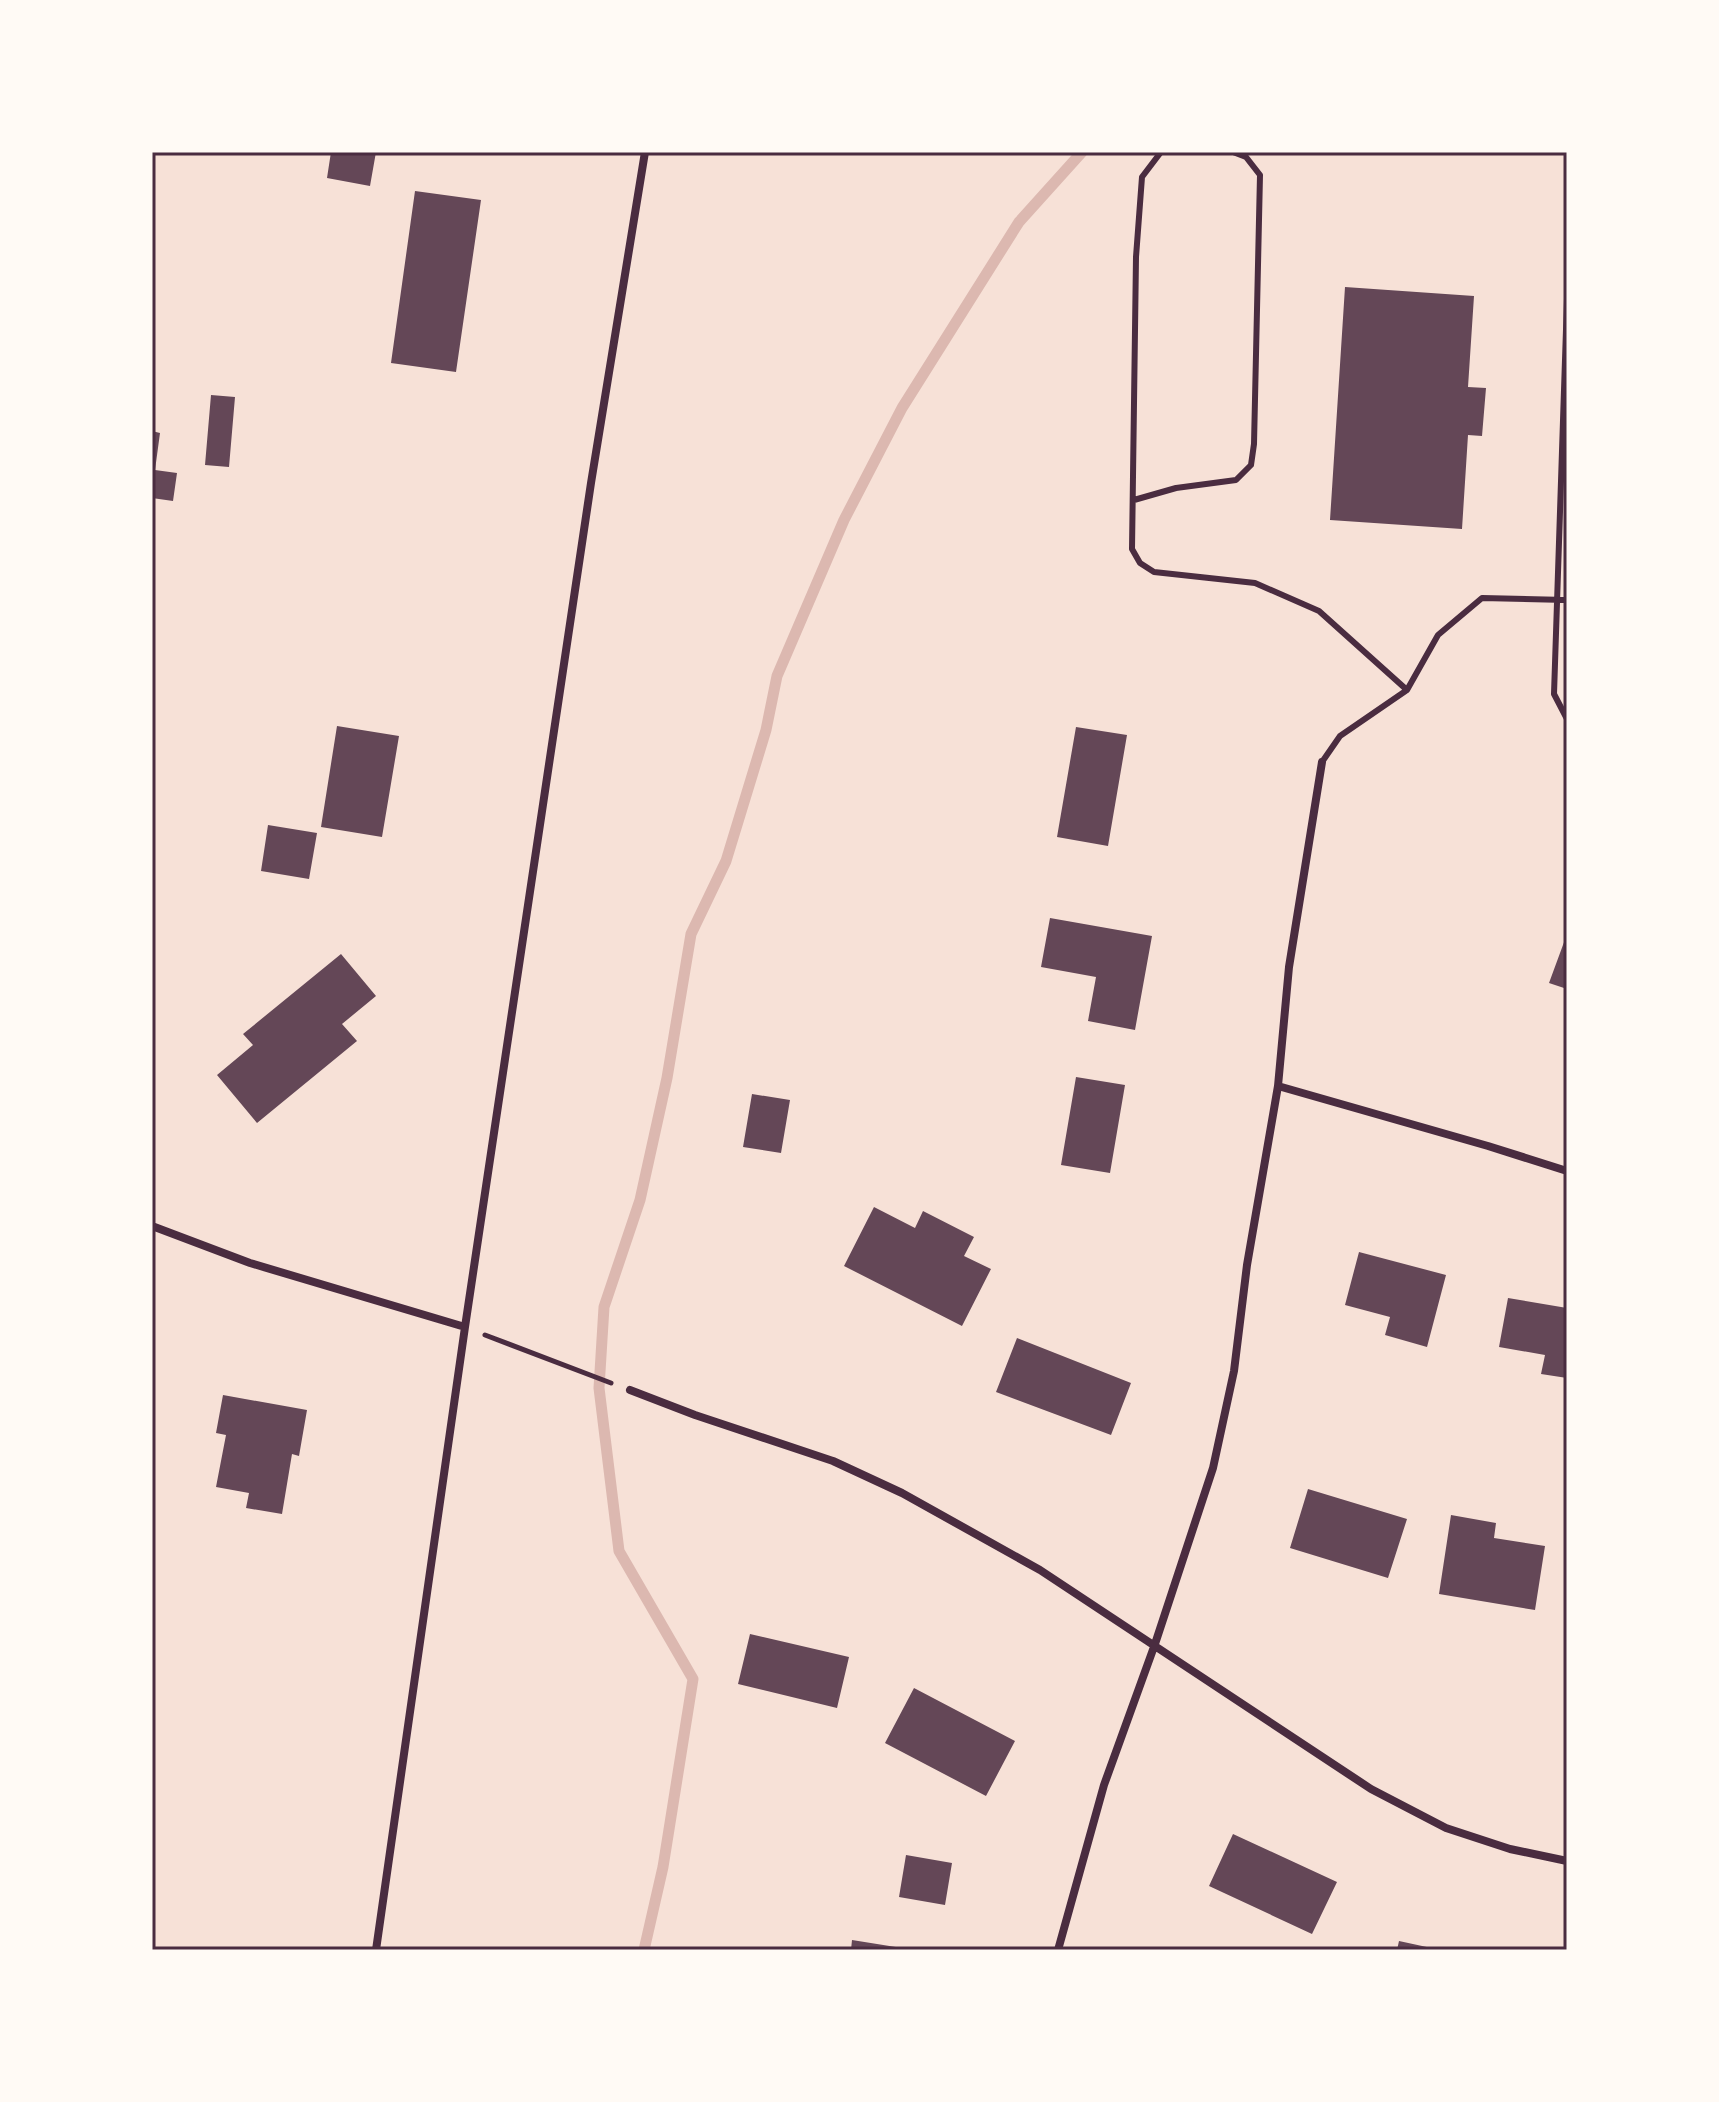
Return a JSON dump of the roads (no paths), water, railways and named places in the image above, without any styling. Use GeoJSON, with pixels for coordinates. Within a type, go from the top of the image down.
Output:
{"type":"FeatureCollection","features":[{"type":"Feature","properties":{"kind":"street"},"geometry":{"type":"LineString","coordinates":[[376,1950],[589,498],[645,152]]}},
{"type":"Feature","properties":{"kind":"street"},"geometry":{"type":"LineString","coordinates":[[1058,1950],[1104,1785],[1213,1468],[1234,1371],[1247,1265],[1278,1086],[1289,967],[1322,762]]}},
{"type":"Feature","properties":{"kind":"street"},"geometry":{"type":"LineString","coordinates":[[1278,1086],[1567,1171]]}},
{"type":"Feature","properties":{"kind":"street"},"geometry":{"type":"LineString","coordinates":[[152,1226],[250,1263],[465,1327]]}},
{"type":"Feature","properties":{"kind":"street"},"geometry":{"type":"LineString","coordinates":[[630,1390],[833,1461],[902,1493],[1040,1570],[1371,1789],[1446,1828],[1510,1849],[1567,1861]]}},
{"type":"Feature","properties":{"kind":"lane"},"geometry":{"type":"LineString","coordinates":[[1161,152],[1142,177],[1136,257],[1132,549],[1140,563],[1154,572],[1255,583],[1319,611],[1407,690]]}},
{"type":"Feature","properties":{"kind":"lane"},"geometry":{"type":"LineString","coordinates":[[1134,500],[1176,488],[1236,480],[1251,465],[1260,175],[1246,157],[1233,152]]}},
{"type":"Feature","properties":{"kind":"lane"},"geometry":{"type":"LineString","coordinates":[[1567,299],[1554,694],[1567,719]]}},
{"type":"Feature","properties":{"kind":"lane"},"geometry":{"type":"LineString","coordinates":[[1322,762],[1340,736],[1407,690],[1438,635],[1482,598],[1567,600]]}},
{"type":"Feature","properties":{"kind":"waterway"},"geometry":{"type":"LineString","coordinates":[[644,1950],[663,1867],[693,1679],[619,1551],[599,1388],[604,1307],[640,1200],[667,1078],[691,934],[726,861],[766,730],[777,676],[844,520],[902,408],[1019,222],[1082,152]]}}]}
